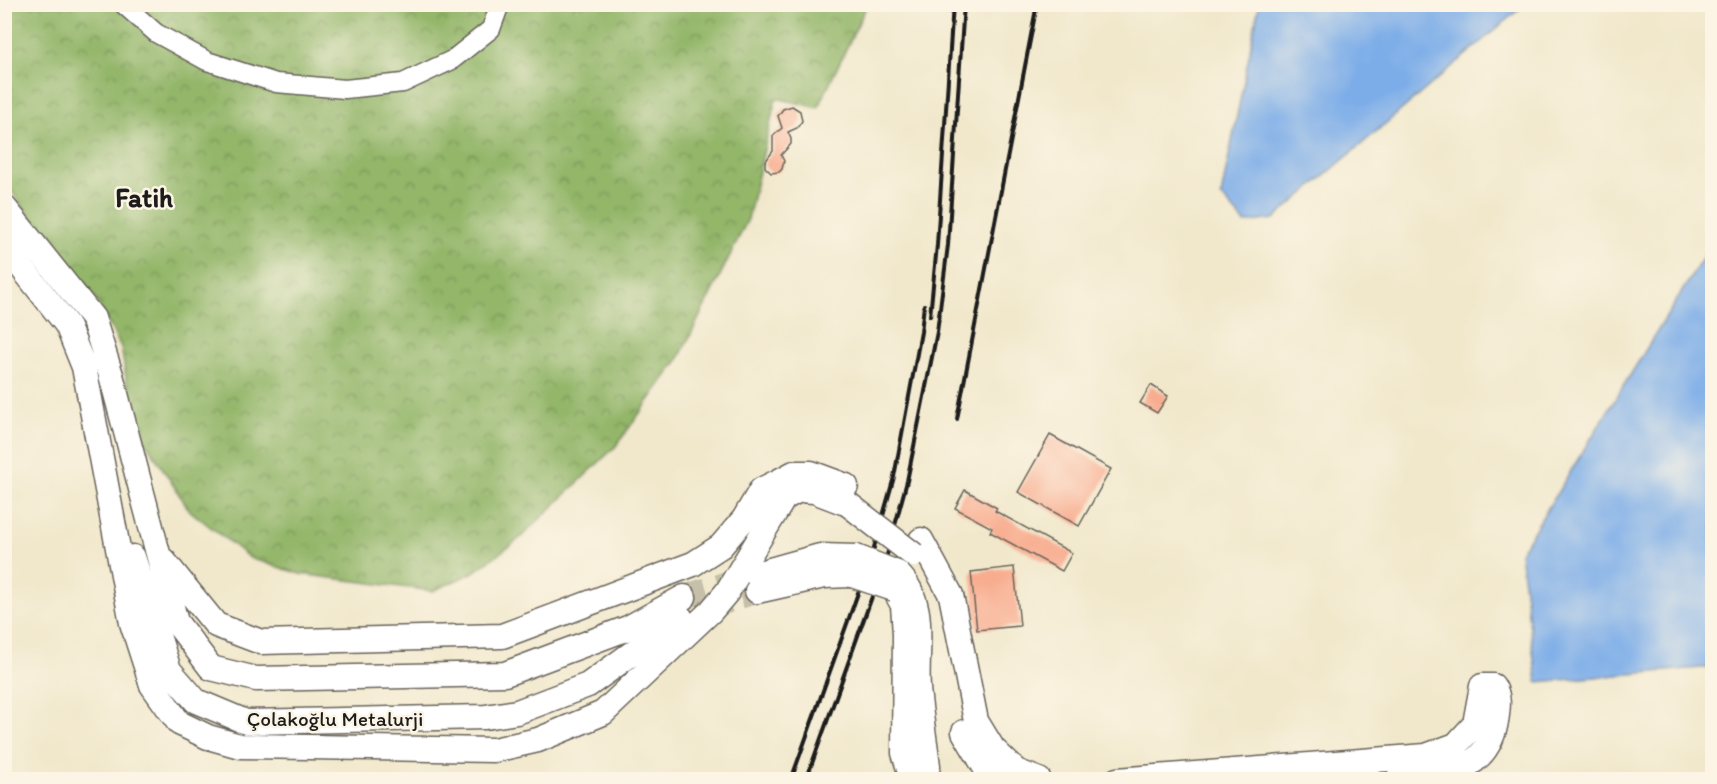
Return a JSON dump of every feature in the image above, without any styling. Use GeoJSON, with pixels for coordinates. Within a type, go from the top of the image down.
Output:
{"type":"FeatureCollection","features":[{"type":"Feature","properties":{"kind":"main road","name":"Çolakoğlu Metalurji"},"geometry":{"type":"LineString","coordinates":[[4,207],[93,318],[111,375],[176,622],[211,668],[256,679],[505,674],[682,608],[588,685],[517,712],[485,717],[246,722],[196,701],[169,670],[100,455]]}},
{"type":"Feature","properties":{"kind":"main road"},"geometry":{"type":"LineString","coordinates":[[4,245],[67,326],[84,367],[132,623],[152,685],[179,723],[208,737],[240,746],[494,750],[538,740],[603,713],[711,611],[727,592],[784,498],[799,490],[852,497]]}},
{"type":"Feature","properties":{"kind":"main road"},"geometry":{"type":"LineString","coordinates":[[160,557],[216,625],[261,642],[502,636],[693,564],[721,546],[744,519],[761,490],[794,473],[811,473],[852,497],[914,555],[937,600],[960,723],[986,769],[1039,780]]}},
{"type":"Feature","properties":{"kind":"main road"},"geometry":{"type":"LineString","coordinates":[[756,582],[825,576],[854,566],[895,581],[906,582],[917,607],[918,688],[928,766],[920,772],[909,769],[904,753],[905,634],[903,605],[895,581]]}},
{"type":"Feature","properties":{"kind":"main road"},"geometry":{"type":"LineString","coordinates":[[1117,780],[1426,756],[1456,745],[1475,724],[1482,686],[1493,686],[1498,693],[1494,733],[1479,757],[1464,768],[1438,777],[1397,780]]}},
{"type":"Feature","properties":{"kind":"street"},"geometry":{"type":"LineString","coordinates":[[123,4],[156,33],[207,61],[276,83],[345,89],[403,83],[452,60],[491,28],[500,4]]}},
{"type":"Feature","properties":{"kind":"green space"},"geometry":{"type":"Polygon","coordinates":[[[4,5],[867,5],[818,108],[776,98],[748,219],[678,360],[616,446],[519,539],[472,573],[433,591],[300,574],[250,558],[189,510],[133,422],[121,347],[91,291],[51,246],[5,182],[4,5]]]}},
{"type":"Feature","properties":{"kind":"water"},"geometry":{"type":"Polygon","coordinates":[[[1259,4],[1524,5],[1274,219],[1245,223],[1221,196],[1259,4]]]}},
{"type":"Feature","properties":{"kind":"water"},"geometry":{"type":"Polygon","coordinates":[[[1712,243],[1712,667],[1537,682],[1520,553],[1712,243]]]}},
{"type":"Feature","properties":{"kind":"building"},"geometry":{"type":"Polygon","coordinates":[[[792,106],[800,111],[802,121],[797,128],[788,132],[791,144],[781,155],[784,161],[782,169],[771,173],[765,167],[765,162],[773,151],[773,136],[782,128],[778,116],[783,109],[792,106]]]}},
{"type":"Feature","properties":{"kind":"building"},"geometry":{"type":"Polygon","coordinates":[[[1151,385],[1168,396],[1157,413],[1140,403],[1151,385]]]}},
{"type":"Feature","properties":{"kind":"building"},"geometry":{"type":"Polygon","coordinates":[[[1050,435],[1111,469],[1079,526],[1018,492],[1050,435]]]}},
{"type":"Feature","properties":{"kind":"building"},"geometry":{"type":"Polygon","coordinates":[[[965,490],[997,508],[995,511],[1072,553],[1062,571],[990,532],[992,528],[955,508],[965,490]]]}},
{"type":"Feature","properties":{"kind":"building"},"geometry":{"type":"Polygon","coordinates":[[[1014,567],[1020,626],[977,630],[971,572],[1014,567]]]}},
{"type":"Feature","properties":{"kind":"tunnel"},"geometry":{"type":"LineString","coordinates":[[684,597],[745,577]]}},
{"type":"Feature","properties":{"kind":"tunnel"},"geometry":{"type":"LineString","coordinates":[[706,609],[757,591]]}},
{"type":"Feature","properties":{"kind":"railway"},"geometry":{"type":"LineString","coordinates":[[930,316],[953,4]]}},
{"type":"Feature","properties":{"kind":"railway"},"geometry":{"type":"LineString","coordinates":[[806,780],[887,555],[907,481],[937,332],[948,245],[964,4]]}},
{"type":"Feature","properties":{"kind":"railway"},"geometry":{"type":"LineString","coordinates":[[957,419],[1037,4]]}},
{"type":"Feature","properties":{"kind":"railway"},"geometry":{"type":"LineString","coordinates":[[791,780],[873,551],[894,477],[924,305]]}},
{"type":"Feature","properties":{"kind":"district","name":"Fatih"},"geometry":{"type":"Point","coordinates":[144,197]}}]}
